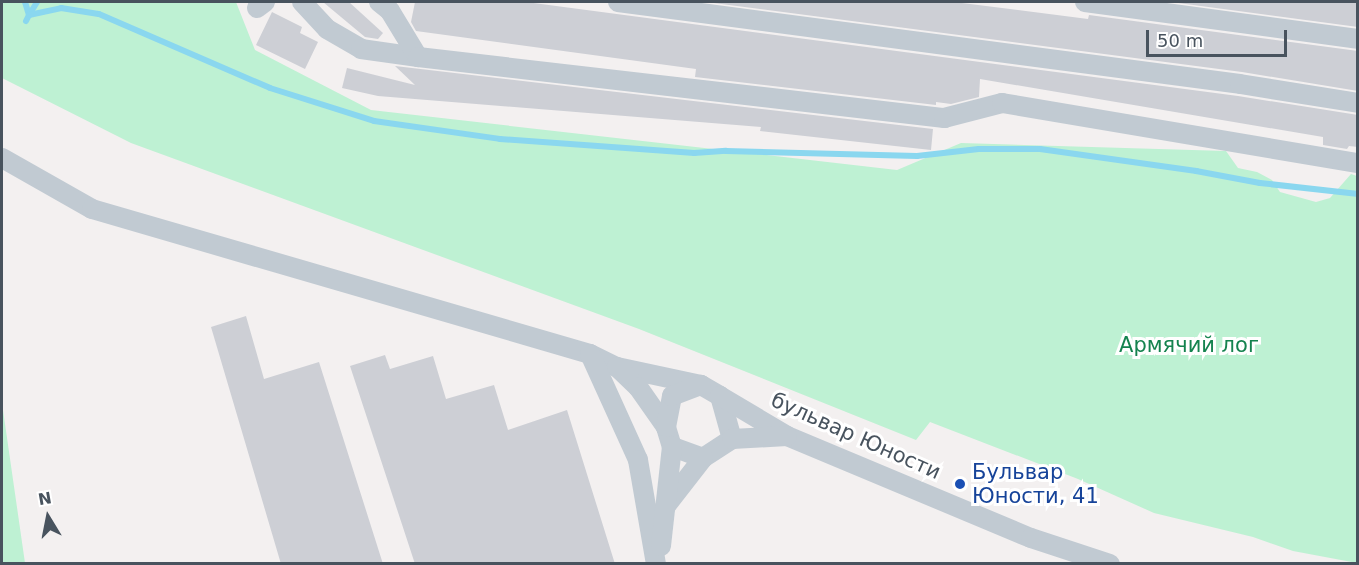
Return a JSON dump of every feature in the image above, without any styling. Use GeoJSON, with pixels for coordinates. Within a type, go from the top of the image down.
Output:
{"type":"FeatureCollection","features":[{"type":"Feature","properties":{"kind":"street"},"geometry":{"type":"LineString","coordinates":[[302,2],[327,29],[361,49],[944,118],[1002,103],[1358,163]]}},
{"type":"Feature","properties":{"kind":"street"},"geometry":{"type":"LineString","coordinates":[[379,2],[390,11],[418,57]]}},
{"type":"Feature","properties":{"kind":"street"},"geometry":{"type":"LineString","coordinates":[[618,2],[1228,82],[1358,103]]}},
{"type":"Feature","properties":{"kind":"street"},"geometry":{"type":"LineString","coordinates":[[1085,2],[1358,39]]}},
{"type":"Feature","properties":{"kind":"street"},"geometry":{"type":"LineString","coordinates":[[2,158],[92,209],[590,354],[617,367],[701,385],[720,396],[732,439]]}},
{"type":"Feature","properties":{"kind":"street"},"geometry":{"type":"LineString","coordinates":[[590,354],[638,460],[658,564]]}},
{"type":"Feature","properties":{"kind":"street"},"geometry":{"type":"LineString","coordinates":[[617,367],[638,387],[666,427],[672,447],[658,564]]}},
{"type":"Feature","properties":{"kind":"street"},"geometry":{"type":"LineString","coordinates":[[666,427],[672,396],[701,385]]}},
{"type":"Feature","properties":{"kind":"street","name":"бульвар Юности"},"geometry":{"type":"LineString","coordinates":[[720,396],[787,436],[1031,538],[1110,564]]}},
{"type":"Feature","properties":{"kind":"street"},"geometry":{"type":"LineString","coordinates":[[663,510],[703,458],[732,439],[787,436]]}},
{"type":"Feature","properties":{"kind":"street"},"geometry":{"type":"LineString","coordinates":[[672,447],[703,458]]}},
{"type":"Feature","properties":{"kind":"green space","name":"Армячий лог"},"geometry":{"type":"Polygon","coordinates":[[[2,2],[236,2],[255,50],[371,110],[897,170],[961,143],[1226,151],[1238,168],[1257,172],[1272,180],[1280,192],[1316,202],[1330,198],[1351,174],[1357,176],[1357,563],[1293,551],[1253,537],[1154,513],[1078,479],[930,422],[916,440],[639,329],[131,143],[2,78],[2,2]]]}},
{"type":"Feature","properties":{"kind":"green space"},"geometry":{"type":"Polygon","coordinates":[[[2,403],[25,563],[2,563],[2,403]]]}},
{"type":"Feature","properties":{"kind":"building"},"geometry":{"type":"Polygon","coordinates":[[[323,2],[349,2],[383,33],[378,39],[365,37],[323,2]]]}},
{"type":"Feature","properties":{"kind":"building"},"geometry":{"type":"Polygon","coordinates":[[[415,2],[526,2],[1238,96],[1358,115],[1358,147],[1349,146],[1347,149],[1323,145],[1323,137],[980,79],[979,97],[951,104],[936,102],[936,105],[695,77],[696,69],[416,31],[411,22],[415,2]]]}},
{"type":"Feature","properties":{"kind":"building"},"geometry":{"type":"Polygon","coordinates":[[[706,2],[954,2],[1088,19],[1089,15],[1358,51],[1358,91],[1242,72],[706,2]]]}},
{"type":"Feature","properties":{"kind":"building"},"geometry":{"type":"Polygon","coordinates":[[[1171,2],[1358,2],[1358,27],[1171,2]]]}},
{"type":"Feature","properties":{"kind":"building"},"geometry":{"type":"Polygon","coordinates":[[[272,12],[302,27],[300,33],[318,42],[305,69],[256,45],[272,12]]]}},
{"type":"Feature","properties":{"kind":"building"},"geometry":{"type":"Polygon","coordinates":[[[395,66],[933,129],[931,150],[760,131],[761,127],[378,96],[342,88],[347,68],[415,85],[395,66]]]}},
{"type":"Feature","properties":{"kind":"building"},"geometry":{"type":"Polygon","coordinates":[[[246,316],[264,379],[319,362],[383,564],[281,564],[211,327],[246,316]]]}},
{"type":"Feature","properties":{"kind":"building"},"geometry":{"type":"Polygon","coordinates":[[[385,355],[390,369],[433,356],[446,399],[494,385],[508,430],[567,410],[615,564],[415,564],[350,366],[385,355]]]}},
{"type":"Feature","properties":{"kind":"waterway"},"geometry":{"type":"LineString","coordinates":[[25,2],[29,15]]}},
{"type":"Feature","properties":{"kind":"waterway"},"geometry":{"type":"LineString","coordinates":[[29,15],[37,2]]}},
{"type":"Feature","properties":{"kind":"waterway"},"geometry":{"type":"LineString","coordinates":[[26,21],[29,15],[61,8],[99,14],[270,88],[374,121],[500,139],[694,153],[726,151],[917,156],[979,149],[1040,149],[1196,171],[1260,183],[1358,194]]}},
{"type":"Feature","properties":{"kind":"place","name":"Бульвар Юности, 41"},"geometry":{"type":"Point","coordinates":[960,484]}}]}
